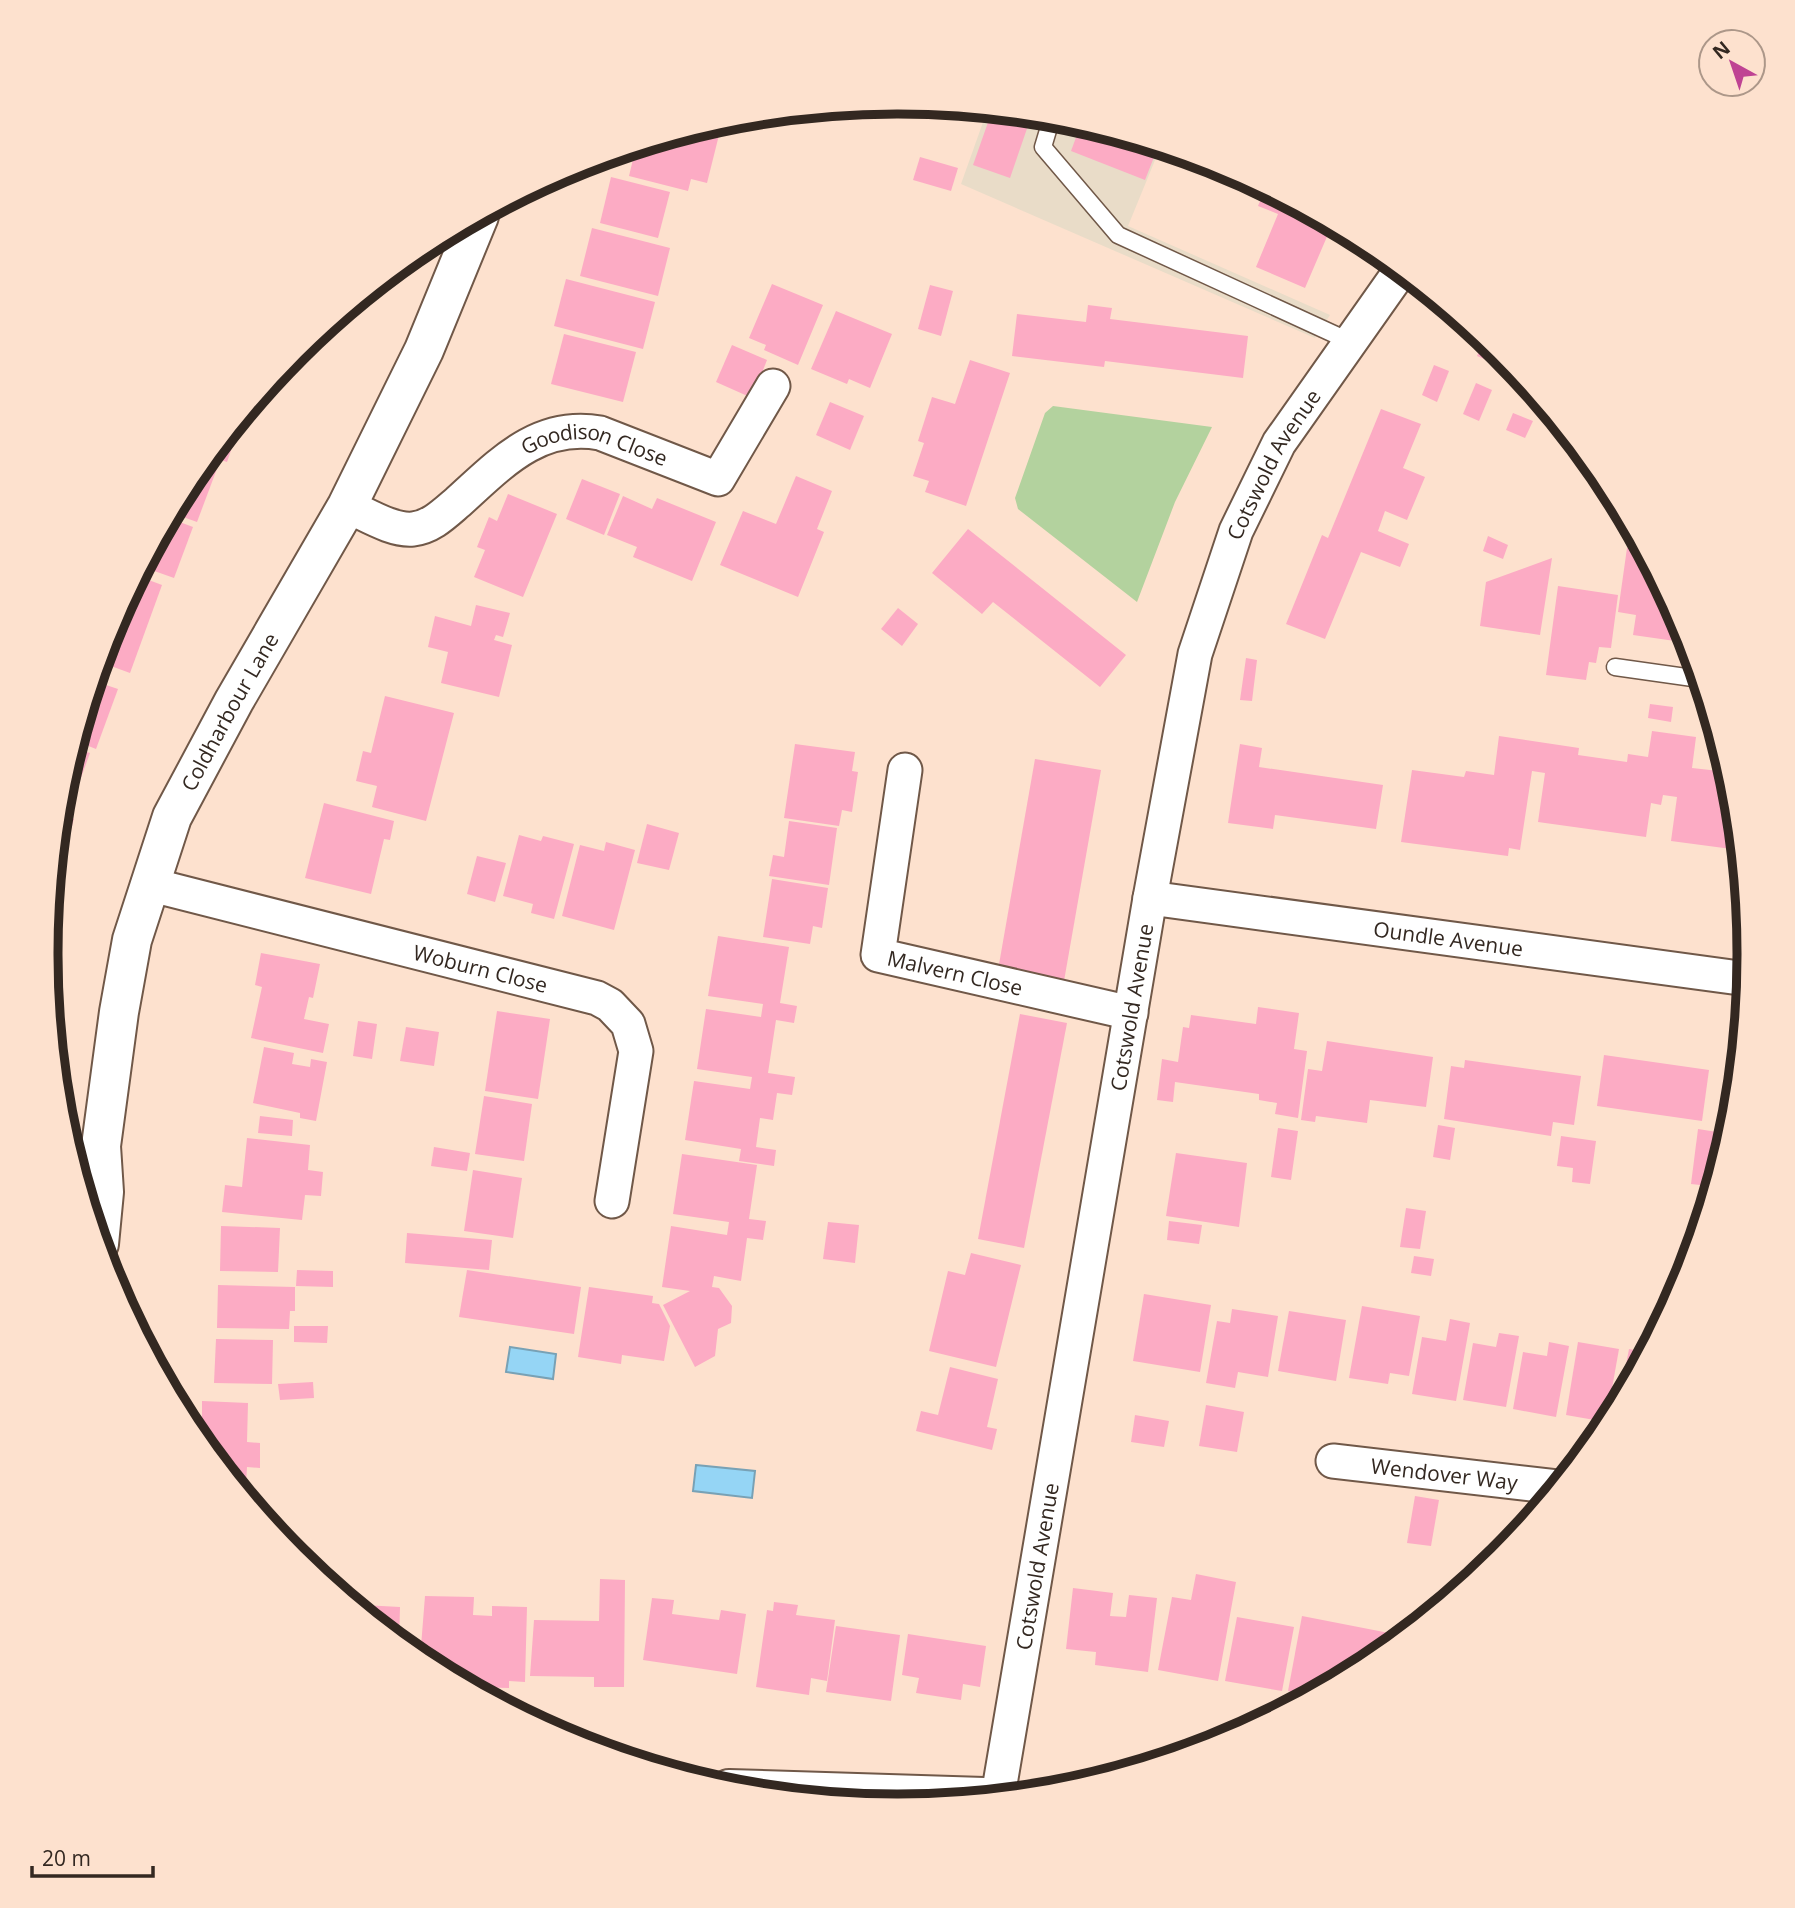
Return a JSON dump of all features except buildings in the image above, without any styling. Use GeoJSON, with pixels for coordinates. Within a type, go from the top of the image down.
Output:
{"type":"FeatureCollection","features":[{"type":"Feature","properties":{"kind":"street","name":"Coldharbour Lane"},"geometry":{"type":"LineString","coordinates":[[101,1221],[104,1192],[84,1143],[148,884],[172,817],[234,701],[348,506],[424,350],[473,230]]}},
{"type":"Feature","properties":{"kind":"street","name":"Cotswold Avenue"},"geometry":{"type":"LineString","coordinates":[[999,1788],[1188,680],[1209,606],[1236,531],[1279,443],[1395,278]]}},
{"type":"Feature","properties":{"kind":"street","name":"Goodison Close"},"geometry":{"type":"LineString","coordinates":[[348,506],[393,526],[411,529],[430,524],[505,459],[535,439],[580,430],[600,433],[718,480],[773,386]]}},
{"type":"Feature","properties":{"kind":"street","name":"Malvern Close"},"geometry":{"type":"LineString","coordinates":[[905,770],[878,955],[1131,1013]]}},
{"type":"Feature","properties":{"kind":"street","name":"Woburn Close"},"geometry":{"type":"LineString","coordinates":[[148,884],[597,998],[610,1005],[628,1024],[636,1051],[612,1201]]}},
{"type":"Feature","properties":{"kind":"street","name":"Oundle Avenue"},"geometry":{"type":"LineString","coordinates":[[1150,898],[1736,978]]}},
{"type":"Feature","properties":{"kind":"street","name":"Wendover Way"},"geometry":{"type":"LineString","coordinates":[[1333,1461],[1546,1487]]}},
{"type":"Feature","properties":{"kind":"lane"},"geometry":{"type":"LineString","coordinates":[[1049,128],[1043,147],[1118,235],[1349,341]]}},
{"type":"Feature","properties":{"kind":"lane"},"geometry":{"type":"LineString","coordinates":[[1615,667],[1691,678]]}},
{"type":"Feature","properties":{"kind":"shaded area"},"geometry":{"type":"Polygon","coordinates":[[[984,119],[1061,130],[1157,156],[1128,226],[1330,315],[1315,338],[961,184],[984,119]]]}},
{"type":"Feature","properties":{"kind":"green space"},"geometry":{"type":"Polygon","coordinates":[[[1053,406],[1212,427],[1175,502],[1137,602],[1018,509],[1015,498],[1045,413],[1053,406]]]}},
{"type":"Feature","properties":{"kind":"water"},"geometry":{"type":"Polygon","coordinates":[[[510,1347],[556,1354],[553,1379],[506,1372],[510,1347]]]}},
{"type":"Feature","properties":{"kind":"water"},"geometry":{"type":"Polygon","coordinates":[[[696,1465],[755,1471],[752,1498],[693,1491],[696,1465]]]}}]}
